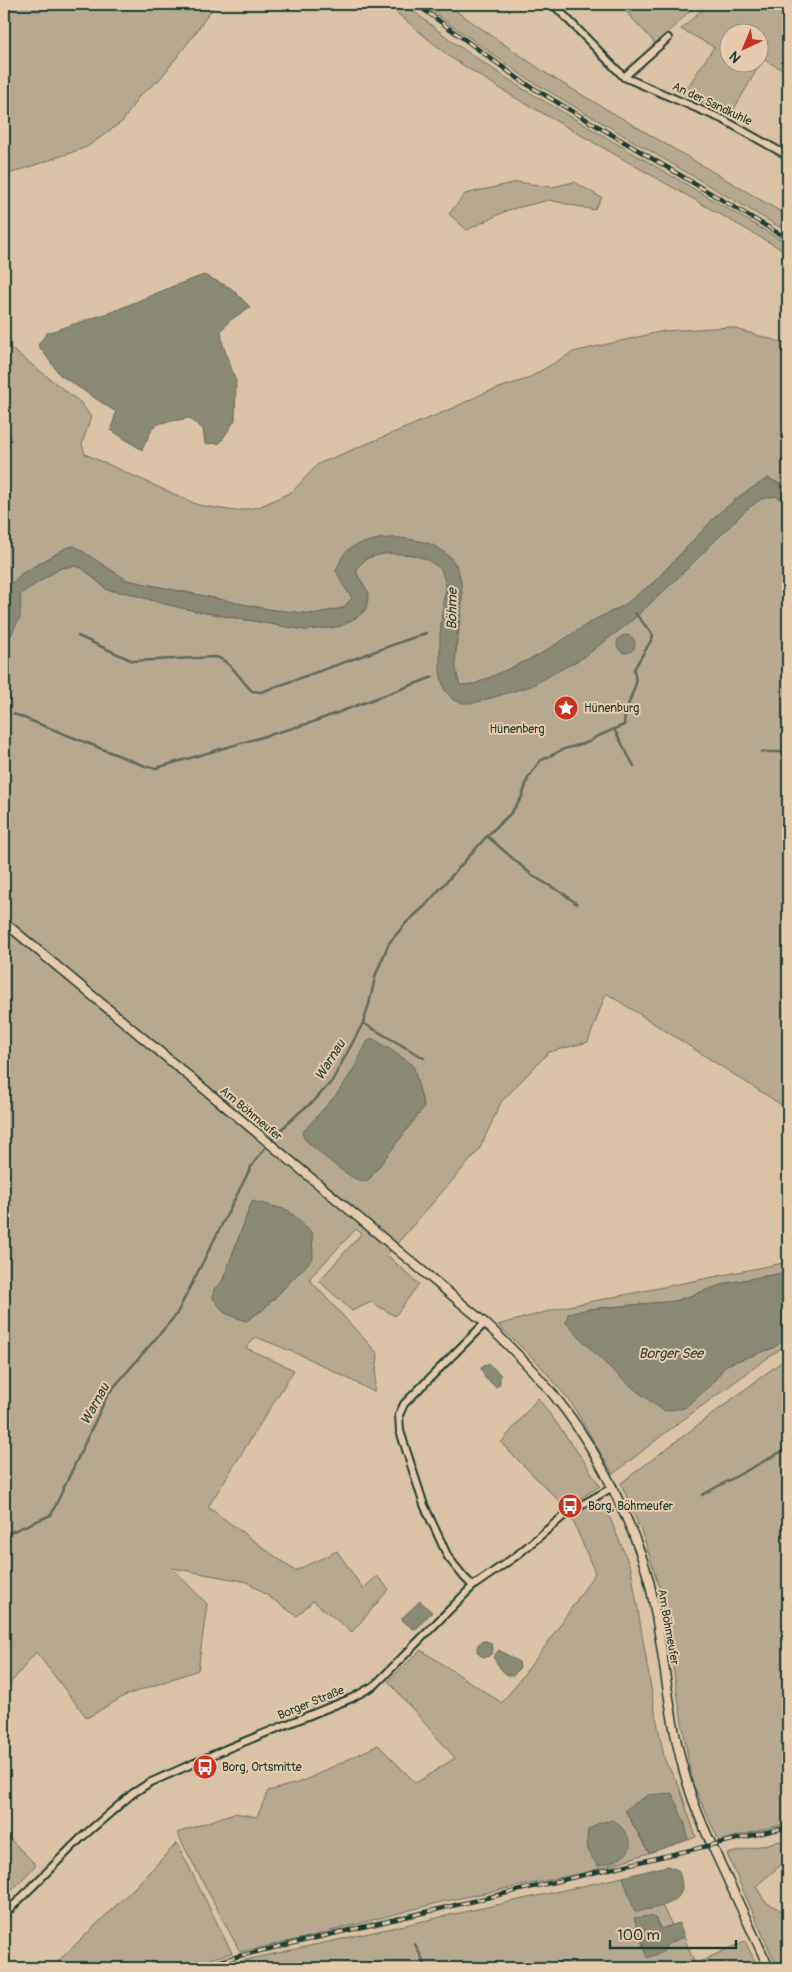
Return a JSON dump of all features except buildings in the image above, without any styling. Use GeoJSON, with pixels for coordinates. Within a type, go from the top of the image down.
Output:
{"type":"FeatureCollection","features":[{"type":"Feature","properties":{"kind":"street"},"geometry":{"type":"LineString","coordinates":[[552,4],[624,77],[668,38]]}},
{"type":"Feature","properties":{"kind":"street","name":"An der Sandkuhle"},"geometry":{"type":"LineString","coordinates":[[624,77],[724,120],[788,156]]}},
{"type":"Feature","properties":{"kind":"street","name":"Am Böhmeufer"},"geometry":{"type":"LineString","coordinates":[[4,922],[485,1323],[550,1388],[589,1443],[613,1487],[636,1541],[649,1580],[674,1728],[688,1786],[712,1845],[770,1968]]}},
{"type":"Feature","properties":{"kind":"street"},"geometry":{"type":"LineString","coordinates":[[473,1586],[448,1557],[424,1505],[400,1431],[399,1415],[404,1404],[485,1323]]}},
{"type":"Feature","properties":{"kind":"street","name":"Borger Straße"},"geometry":{"type":"LineString","coordinates":[[4,1915],[81,1838],[132,1794],[148,1783],[352,1698],[375,1685],[473,1586],[516,1556],[566,1514],[613,1487]]}},
{"type":"Feature","properties":{"kind":"green space"},"geometry":{"type":"Polygon","coordinates":[[[4,4],[215,4],[160,79],[139,96],[123,121],[87,147],[9,174],[4,178],[4,4]]]}},
{"type":"Feature","properties":{"kind":"green space"},"geometry":{"type":"Polygon","coordinates":[[[386,4],[404,4],[457,45],[520,87],[788,244],[788,253],[514,97],[450,57],[386,4]]]}},
{"type":"Feature","properties":{"kind":"green space"},"geometry":{"type":"Polygon","coordinates":[[[422,4],[446,4],[550,76],[788,216],[788,232],[526,78],[422,4]]]}},
{"type":"Feature","properties":{"kind":"green space"},"geometry":{"type":"Polygon","coordinates":[[[619,4],[697,4],[656,44],[619,4]]]}},
{"type":"Feature","properties":{"kind":"green space"},"geometry":{"type":"Polygon","coordinates":[[[708,4],[788,4],[788,73],[770,63],[770,22],[720,22],[720,72],[755,72],[730,116],[683,94],[714,47],[681,29],[708,4]]]}},
{"type":"Feature","properties":{"kind":"green space"},"geometry":{"type":"Polygon","coordinates":[[[517,182],[552,187],[574,182],[602,198],[594,210],[549,200],[508,210],[467,230],[449,214],[465,194],[517,182]]]}},
{"type":"Feature","properties":{"kind":"green space"},"geometry":{"type":"Polygon","coordinates":[[[729,327],[788,344],[788,488],[768,478],[718,514],[654,582],[623,606],[594,620],[539,655],[475,684],[460,685],[457,674],[456,654],[462,598],[456,564],[380,539],[340,581],[352,598],[343,608],[312,614],[266,609],[126,580],[74,546],[66,548],[21,574],[7,589],[7,612],[4,621],[4,343],[81,403],[91,417],[82,444],[85,454],[198,505],[235,511],[259,507],[293,491],[318,464],[451,409],[484,393],[527,379],[573,352],[664,331],[729,327]]]}},
{"type":"Feature","properties":{"kind":"green space","name":"Hünenberg"},"geometry":{"type":"Polygon","coordinates":[[[776,496],[788,505],[788,1109],[606,993],[588,1042],[549,1052],[501,1102],[479,1150],[387,1255],[419,1284],[395,1316],[371,1302],[352,1311],[319,1281],[361,1234],[356,1229],[309,1279],[378,1354],[374,1392],[308,1358],[256,1337],[246,1348],[294,1370],[208,1507],[295,1571],[337,1551],[363,1589],[377,1576],[389,1589],[352,1632],[313,1601],[297,1616],[248,1582],[172,1568],[207,1604],[198,1670],[124,1696],[87,1718],[36,1652],[4,1691],[4,639],[10,637],[21,608],[20,594],[61,568],[74,566],[82,568],[107,590],[128,593],[195,611],[305,630],[329,628],[341,626],[359,616],[369,593],[357,574],[357,568],[365,560],[376,555],[396,553],[417,556],[435,563],[444,573],[446,581],[443,602],[453,700],[608,637],[629,623],[680,576],[747,509],[761,499],[776,496]],[[381,1044],[352,1072],[337,1094],[317,1116],[363,1182],[367,1181],[424,1107],[412,1064],[381,1044]],[[252,1201],[223,1280],[214,1289],[213,1298],[225,1313],[246,1321],[264,1309],[313,1258],[252,1201]]]}},
{"type":"Feature","properties":{"kind":"green space"},"geometry":{"type":"Polygon","coordinates":[[[788,1262],[788,1272],[727,1283],[675,1301],[589,1309],[711,1385],[726,1365],[773,1348],[788,1337],[788,1343],[669,1430],[613,1474],[570,1401],[538,1363],[498,1325],[564,1307],[788,1262]]]}},
{"type":"Feature","properties":{"kind":"green space"},"geometry":{"type":"Polygon","coordinates":[[[788,1357],[788,1823],[719,1841],[692,1782],[661,1594],[645,1541],[621,1483],[788,1357]]]}},
{"type":"Feature","properties":{"kind":"green space"},"geometry":{"type":"Polygon","coordinates":[[[538,1398],[600,1486],[566,1508],[501,1443],[538,1398]]]}},
{"type":"Feature","properties":{"kind":"green space"},"geometry":{"type":"Polygon","coordinates":[[[600,1501],[609,1516],[631,1569],[665,1761],[679,1786],[696,1837],[688,1840],[685,1824],[625,1810],[649,1853],[588,1872],[441,1902],[304,1938],[240,1952],[177,1833],[234,1813],[257,1817],[268,1791],[301,1782],[378,1745],[416,1783],[455,1758],[388,1681],[421,1650],[502,1703],[547,1644],[595,1573],[571,1516],[600,1501]]]}},
{"type":"Feature","properties":{"kind":"green space"},"geometry":{"type":"Polygon","coordinates":[[[4,1833],[36,1865],[4,1899],[4,1833]]]}},
{"type":"Feature","properties":{"kind":"green space"},"geometry":{"type":"Polygon","coordinates":[[[788,1839],[788,1859],[756,1886],[765,1902],[788,1914],[788,1961],[777,1967],[727,1854],[788,1839]]]}},
{"type":"Feature","properties":{"kind":"green space"},"geometry":{"type":"Polygon","coordinates":[[[177,1843],[232,1953],[176,1968],[51,1968],[134,1888],[177,1843]]]}},
{"type":"Feature","properties":{"kind":"green space"},"geometry":{"type":"Polygon","coordinates":[[[623,1877],[635,1912],[662,1906],[672,1925],[661,1929],[655,1918],[667,1944],[684,1937],[695,1964],[745,1941],[758,1968],[219,1968],[237,1962],[623,1877]]]}},
{"type":"Feature","properties":{"kind":"water"},"geometry":{"type":"Polygon","coordinates":[[[204,275],[231,288],[250,307],[229,321],[221,331],[223,345],[236,381],[235,420],[220,443],[205,444],[203,429],[189,418],[161,423],[153,427],[142,450],[111,430],[116,412],[60,375],[38,345],[47,333],[114,311],[204,275]]]}},
{"type":"Feature","properties":{"kind":"water","name":"Böhme"},"geometry":{"type":"Polygon","coordinates":[[[768,478],[788,488],[788,505],[776,496],[761,499],[747,509],[680,576],[629,623],[584,657],[531,686],[474,703],[463,703],[453,700],[444,689],[440,672],[440,635],[443,602],[447,588],[441,569],[426,559],[413,555],[386,553],[367,558],[357,568],[357,574],[369,593],[366,609],[359,616],[341,626],[305,630],[195,611],[128,593],[108,590],[82,568],[74,566],[60,568],[20,594],[20,617],[10,637],[4,639],[4,621],[7,612],[6,589],[21,574],[66,548],[74,546],[127,580],[267,609],[312,614],[343,608],[352,598],[336,571],[342,557],[349,549],[374,540],[401,538],[427,543],[447,554],[457,568],[461,586],[461,605],[456,647],[456,667],[460,685],[475,684],[539,655],[594,620],[623,606],[654,582],[718,514],[741,495],[768,478]]]}},
{"type":"Feature","properties":{"kind":"water"},"geometry":{"type":"Polygon","coordinates":[[[626,635],[632,638],[635,644],[632,650],[626,653],[620,650],[617,644],[620,638],[626,635]]]}},
{"type":"Feature","properties":{"kind":"water"},"geometry":{"type":"Polygon","coordinates":[[[372,1038],[412,1064],[424,1107],[368,1181],[362,1181],[336,1166],[305,1140],[302,1133],[337,1094],[352,1072],[367,1042],[372,1038]]]}},
{"type":"Feature","properties":{"kind":"water"},"geometry":{"type":"Polygon","coordinates":[[[252,1201],[288,1210],[312,1233],[313,1258],[264,1309],[246,1321],[225,1313],[213,1298],[214,1289],[223,1280],[252,1201]]]}},
{"type":"Feature","properties":{"kind":"water","name":"Borger See"},"geometry":{"type":"Polygon","coordinates":[[[788,1272],[788,1337],[773,1348],[726,1365],[711,1385],[685,1408],[664,1411],[650,1401],[612,1370],[566,1323],[568,1314],[588,1309],[675,1301],[727,1283],[788,1272]]]}},
{"type":"Feature","properties":{"kind":"water"},"geometry":{"type":"Polygon","coordinates":[[[488,1363],[500,1374],[500,1384],[496,1387],[485,1378],[481,1368],[488,1363]]]}},
{"type":"Feature","properties":{"kind":"water"},"geometry":{"type":"Polygon","coordinates":[[[420,1601],[432,1612],[417,1628],[413,1629],[402,1618],[420,1601]]]}},
{"type":"Feature","properties":{"kind":"water"},"geometry":{"type":"Polygon","coordinates":[[[485,1641],[491,1643],[493,1649],[491,1655],[485,1657],[479,1655],[477,1649],[479,1643],[485,1641]]]}},
{"type":"Feature","properties":{"kind":"water"},"geometry":{"type":"Polygon","coordinates":[[[499,1650],[519,1662],[520,1667],[513,1676],[506,1674],[493,1657],[499,1650]]]}},
{"type":"Feature","properties":{"kind":"water"},"geometry":{"type":"Polygon","coordinates":[[[672,1793],[685,1824],[688,1840],[649,1853],[625,1810],[648,1795],[672,1793]]]}},
{"type":"Feature","properties":{"kind":"water"},"geometry":{"type":"Polygon","coordinates":[[[614,1820],[628,1837],[629,1850],[618,1859],[598,1866],[588,1850],[588,1830],[599,1823],[614,1820]]]}},
{"type":"Feature","properties":{"kind":"water"},"geometry":{"type":"Polygon","coordinates":[[[667,1866],[678,1870],[682,1882],[678,1897],[664,1905],[635,1912],[623,1877],[667,1866]]]}},
{"type":"Feature","properties":{"kind":"water"},"geometry":{"type":"Polygon","coordinates":[[[650,1916],[655,1918],[661,1929],[679,1923],[684,1937],[667,1944],[663,1952],[647,1958],[634,1918],[650,1916]]]}},
{"type":"Feature","properties":{"kind":"waterway","name":"Warnau"},"geometry":{"type":"LineString","coordinates":[[4,1535],[51,1515],[108,1394],[176,1315],[251,1167],[273,1137],[313,1102],[332,1081],[363,1023],[376,974],[389,943],[487,836],[511,813],[522,797],[528,778],[540,761],[564,749],[589,742],[624,725],[625,714],[636,683],[634,669],[653,635],[635,613]]}},
{"type":"Feature","properties":{"kind":"waterway"},"geometry":{"type":"LineString","coordinates":[[78,636],[133,661],[216,657],[227,663],[252,691],[261,692],[426,633]]}},
{"type":"Feature","properties":{"kind":"waterway"},"geometry":{"type":"LineString","coordinates":[[14,714],[145,766],[156,768],[310,723],[433,677]]}},
{"type":"Feature","properties":{"kind":"waterway"},"geometry":{"type":"LineString","coordinates":[[614,729],[634,766]]}},
{"type":"Feature","properties":{"kind":"waterway"},"geometry":{"type":"LineString","coordinates":[[761,752],[788,752]]}},
{"type":"Feature","properties":{"kind":"waterway"},"geometry":{"type":"LineString","coordinates":[[783,796],[788,788]]}},
{"type":"Feature","properties":{"kind":"waterway"},"geometry":{"type":"LineString","coordinates":[[487,836],[533,876],[577,904]]}},
{"type":"Feature","properties":{"kind":"waterway"},"geometry":{"type":"LineString","coordinates":[[363,1023],[424,1058]]}},
{"type":"Feature","properties":{"kind":"waterway"},"geometry":{"type":"LineString","coordinates":[[702,1495],[788,1448]]}},
{"type":"Feature","properties":{"kind":"waterway"},"geometry":{"type":"LineString","coordinates":[[415,1944],[427,1968]]}},
{"type":"Feature","properties":{"kind":"railway"},"geometry":{"type":"LineString","coordinates":[[416,4],[523,82],[788,239]]}},
{"type":"Feature","properties":{"kind":"railway"},"geometry":{"type":"LineString","coordinates":[[196,1968],[239,1956],[788,1827]]}},
{"type":"Feature","properties":{"kind":"place","name":"Hünenburg"},"geometry":{"type":"Point","coordinates":[566,708]}},
{"type":"Feature","properties":{"kind":"place","name":"Borg, Böhmeufer"},"geometry":{"type":"Point","coordinates":[570,1506]}},
{"type":"Feature","properties":{"kind":"place","name":"Borg, Ortsmitte"},"geometry":{"type":"Point","coordinates":[205,1767]}}]}
